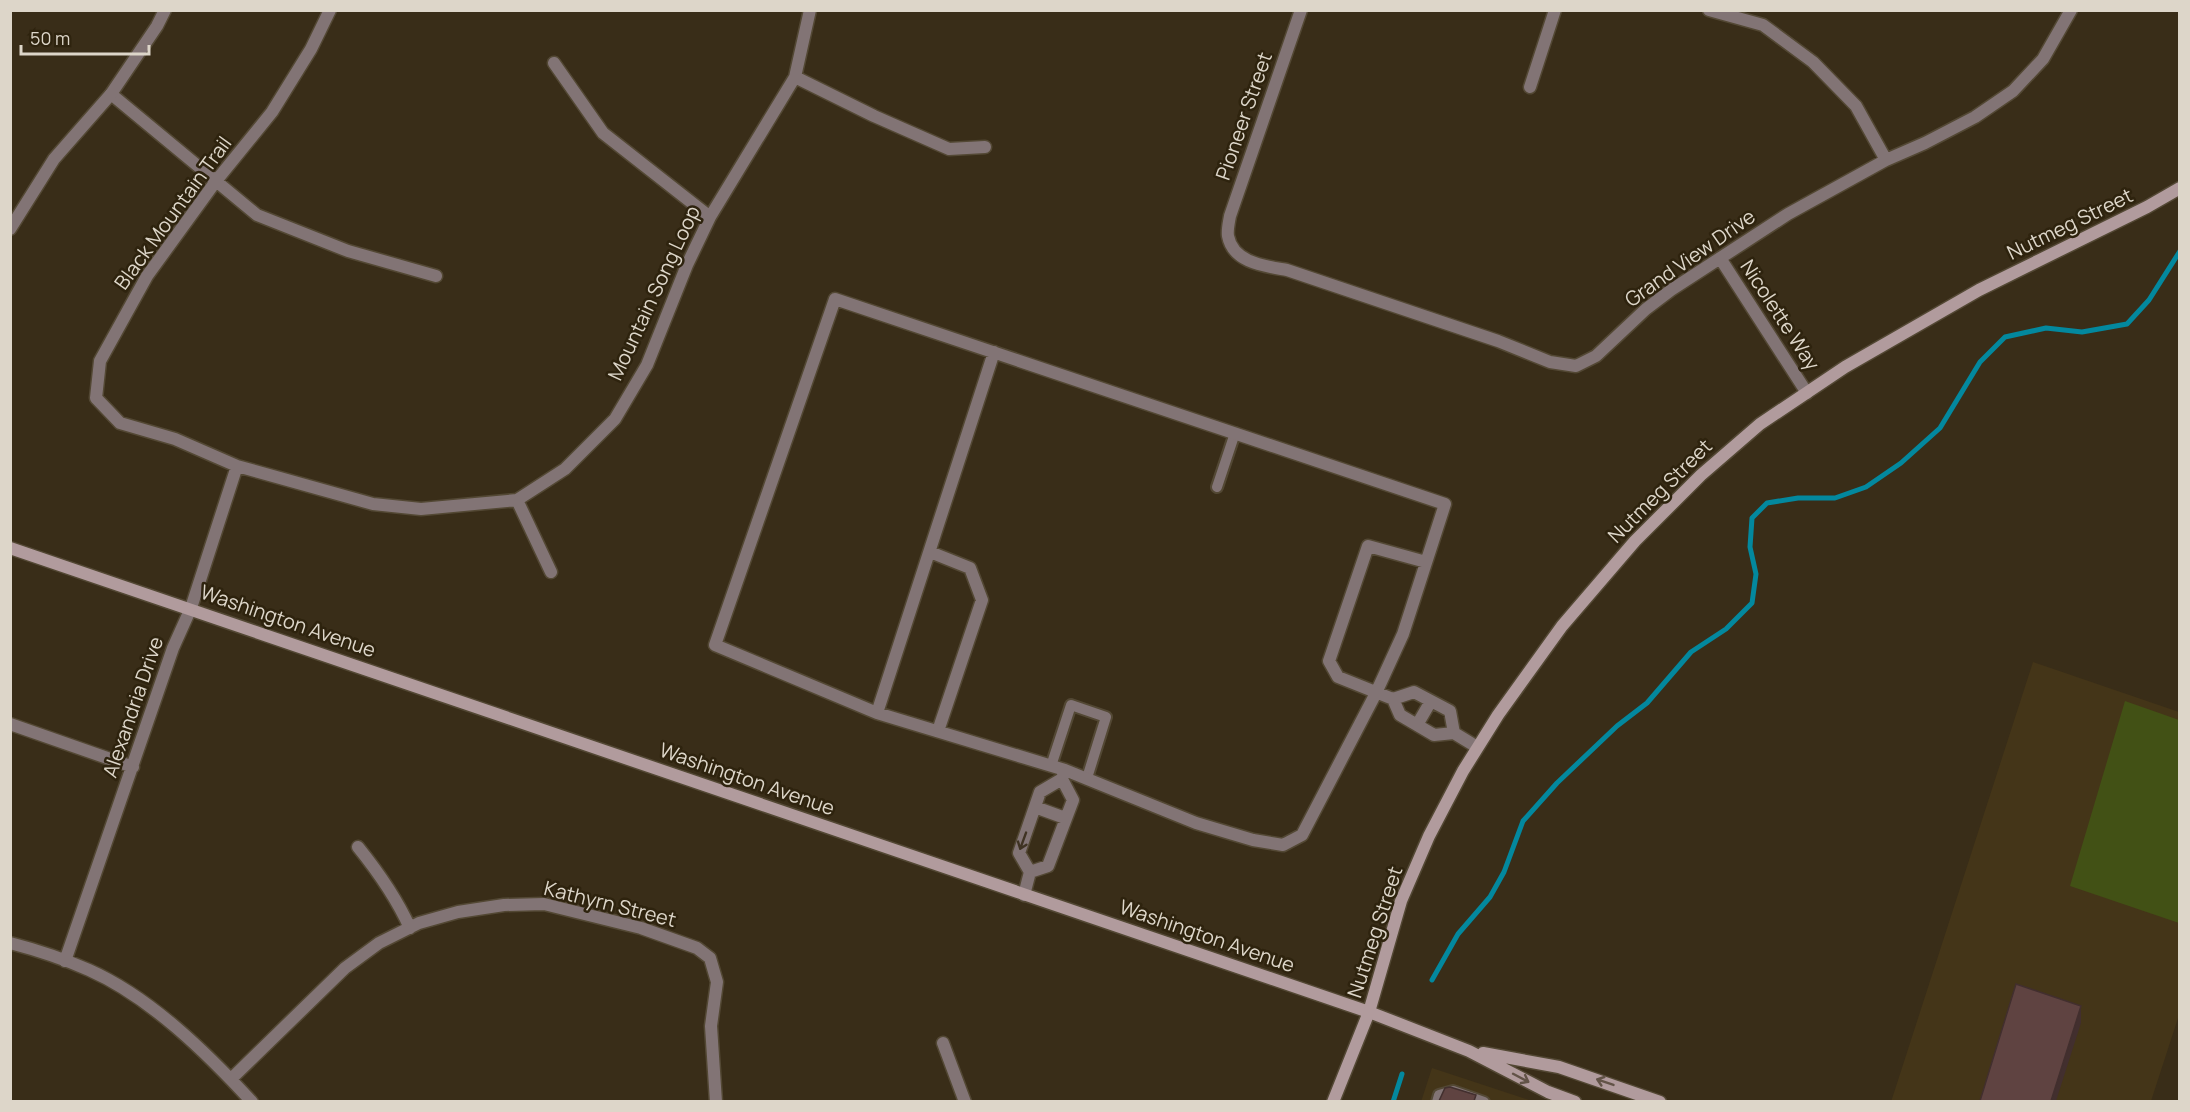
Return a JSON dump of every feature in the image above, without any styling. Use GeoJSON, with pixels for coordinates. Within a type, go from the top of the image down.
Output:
{"type":"FeatureCollection","features":[{"type":"Feature","properties":{"kind":"main road","name":"Nutmeg Street"},"geometry":{"type":"LineString","coordinates":[[1333,1101],[1369,1012],[1401,901],[1429,836],[1498,715],[1562,626],[1635,541],[1701,475],[1760,424],[1845,368],[1979,290],[2147,207],[2180,188]]}},
{"type":"Feature","properties":{"kind":"main road","name":"Washington Avenue"},"geometry":{"type":"LineString","coordinates":[[10,548],[1369,1012],[1469,1051],[1548,1092],[1575,1101]]}},
{"type":"Feature","properties":{"kind":"main road","name":"Washington Avenue"},"geometry":{"type":"LineString","coordinates":[[1469,1051],[1559,1067],[1660,1101]]}},
{"type":"Feature","properties":{"kind":"street"},"geometry":{"type":"LineString","coordinates":[[10,229],[54,159],[111,94],[157,26],[165,10]]}},
{"type":"Feature","properties":{"kind":"street","name":"Black Mountain Trail"},"geometry":{"type":"LineString","coordinates":[[175,439],[120,423],[96,398],[100,361],[147,276],[216,181],[272,112],[311,49],[330,10]]}},
{"type":"Feature","properties":{"kind":"street","name":"Mountain Song Loop"},"geometry":{"type":"LineString","coordinates":[[175,439],[237,466],[373,504],[421,509],[517,500],[565,469],[615,419],[647,365],[687,265],[710,217],[795,77],[810,10]]}},
{"type":"Feature","properties":{"kind":"street","name":"Pioneer Street"},"geometry":{"type":"LineString","coordinates":[[1228,236],[1230,216],[1301,10]]}},
{"type":"Feature","properties":{"kind":"street"},"geometry":{"type":"LineString","coordinates":[[1530,87],[1555,10]]}},
{"type":"Feature","properties":{"kind":"street"},"geometry":{"type":"LineString","coordinates":[[1709,10],[1762,25],[1813,62],[1856,106],[1886,160]]}},
{"type":"Feature","properties":{"kind":"street","name":"Grand View Drive"},"geometry":{"type":"LineString","coordinates":[[1228,236],[1237,253],[1256,264],[1287,270],[1498,341],[1550,362],[1576,366],[1596,356],[1646,309],[1788,214],[1886,160],[1975,117],[2013,91],[2043,59],[2071,10]]}},
{"type":"Feature","properties":{"kind":"street"},"geometry":{"type":"LineString","coordinates":[[554,63],[603,133],[710,217]]}},
{"type":"Feature","properties":{"kind":"street"},"geometry":{"type":"LineString","coordinates":[[795,77],[874,116],[949,149],[985,147]]}},
{"type":"Feature","properties":{"kind":"street"},"geometry":{"type":"LineString","coordinates":[[111,94],[257,215],[348,251],[436,276]]}},
{"type":"Feature","properties":{"kind":"street","name":"Nicolette Way"},"geometry":{"type":"LineString","coordinates":[[1720,258],[1807,393]]}},
{"type":"Feature","properties":{"kind":"street"},"geometry":{"type":"LineString","coordinates":[[835,299],[994,352],[1445,504],[1403,634],[1376,693],[1302,835],[1283,845],[1253,840],[1196,823],[1087,778],[1064,775],[1051,766],[877,713],[715,645],[835,299]]}},
{"type":"Feature","properties":{"kind":"street"},"geometry":{"type":"LineString","coordinates":[[877,713],[994,352]]}},
{"type":"Feature","properties":{"kind":"street","name":"Alexandria Drive"},"geometry":{"type":"LineString","coordinates":[[65,961],[174,648],[191,608],[237,466]]}},
{"type":"Feature","properties":{"kind":"street"},"geometry":{"type":"LineString","coordinates":[[517,500],[551,572]]}},
{"type":"Feature","properties":{"kind":"street"},"geometry":{"type":"LineString","coordinates":[[1426,562],[1368,546],[1329,661],[1338,678],[1393,699],[1414,692],[1450,711],[1454,733]]}},
{"type":"Feature","properties":{"kind":"street"},"geometry":{"type":"LineString","coordinates":[[930,552],[970,568],[982,600],[938,731]]}},
{"type":"Feature","properties":{"kind":"street"},"geometry":{"type":"LineString","coordinates":[[1393,699],[1401,715],[1434,735],[1454,733],[1478,747]]}},
{"type":"Feature","properties":{"kind":"street"},"geometry":{"type":"LineString","coordinates":[[1417,724],[1431,701]]}},
{"type":"Feature","properties":{"kind":"street"},"geometry":{"type":"LineString","coordinates":[[10,724],[133,767]]}},
{"type":"Feature","properties":{"kind":"street"},"geometry":{"type":"LineString","coordinates":[[1024,895],[1030,872],[1019,853],[1040,792],[1064,775]]}},
{"type":"Feature","properties":{"kind":"street"},"geometry":{"type":"LineString","coordinates":[[1030,872],[1048,866],[1073,800],[1064,775]]}},
{"type":"Feature","properties":{"kind":"street"},"geometry":{"type":"LineString","coordinates":[[1035,807],[1065,818]]}},
{"type":"Feature","properties":{"kind":"street"},"geometry":{"type":"LineString","coordinates":[[358,848],[397,900],[410,928]]}},
{"type":"Feature","properties":{"kind":"street","name":"Kathyrn Street"},"geometry":{"type":"LineString","coordinates":[[231,1079],[345,968],[379,943],[419,923],[458,912],[504,904],[544,904],[641,928],[697,948],[710,958],[717,982],[711,1026],[716,1101]]}},
{"type":"Feature","properties":{"kind":"street"},"geometry":{"type":"LineString","coordinates":[[10,943],[99,975],[168,1020],[252,1101]]}},
{"type":"Feature","properties":{"kind":"street"},"geometry":{"type":"LineString","coordinates":[[943,1043],[965,1101]]}},
{"type":"Feature","properties":{"kind":"lane"},"geometry":{"type":"LineString","coordinates":[[1217,487],[1235,433]]}},
{"type":"Feature","properties":{"kind":"lane"},"geometry":{"type":"LineString","coordinates":[[1051,766],[1071,705],[1106,717],[1087,778]]}},
{"type":"Feature","properties":{"kind":"lane"},"geometry":{"type":"LineString","coordinates":[[1437,1101],[1439,1095],[1454,1091],[1484,1101]]}},
{"type":"Feature","properties":{"kind":"shaded area"},"geometry":{"type":"Polygon","coordinates":[[[2033,662],[2179,712],[2179,1015],[2151,1101],[1891,1102],[2033,662]]]}},
{"type":"Feature","properties":{"kind":"shaded area"},"geometry":{"type":"Polygon","coordinates":[[[1432,1068],[1532,1101],[1421,1102],[1432,1068]]]}},
{"type":"Feature","properties":{"kind":"green space"},"geometry":{"type":"Polygon","coordinates":[[[2125,701],[2179,720],[2179,923],[2070,886],[2125,701]]]}},
{"type":"Feature","properties":{"kind":"building"},"geometry":{"type":"Polygon","coordinates":[[[2016,984],[2081,1006],[2051,1101],[1980,1101],[2016,984]]]}},
{"type":"Feature","properties":{"kind":"building"},"geometry":{"type":"Polygon","coordinates":[[[1450,1087],[1476,1095],[1474,1101],[1439,1101],[1445,1088],[1450,1087]]]}},
{"type":"Feature","properties":{"kind":"waterway"},"geometry":{"type":"LineString","coordinates":[[1432,980],[1458,934],[1490,897],[1504,872],[1523,821],[1557,783],[1617,726],[1647,703],[1691,652],[1726,629],[1752,603],[1756,574],[1750,547],[1752,518],[1767,503],[1798,498],[1835,498],[1866,487],[1901,463],[1940,428],[1980,362],[2005,337],[2046,328],[2082,332],[2127,324],[2149,300],[2180,251]]}},
{"type":"Feature","properties":{"kind":"waterway"},"geometry":{"type":"LineString","coordinates":[[1393,1102],[1402,1074]]}}]}
